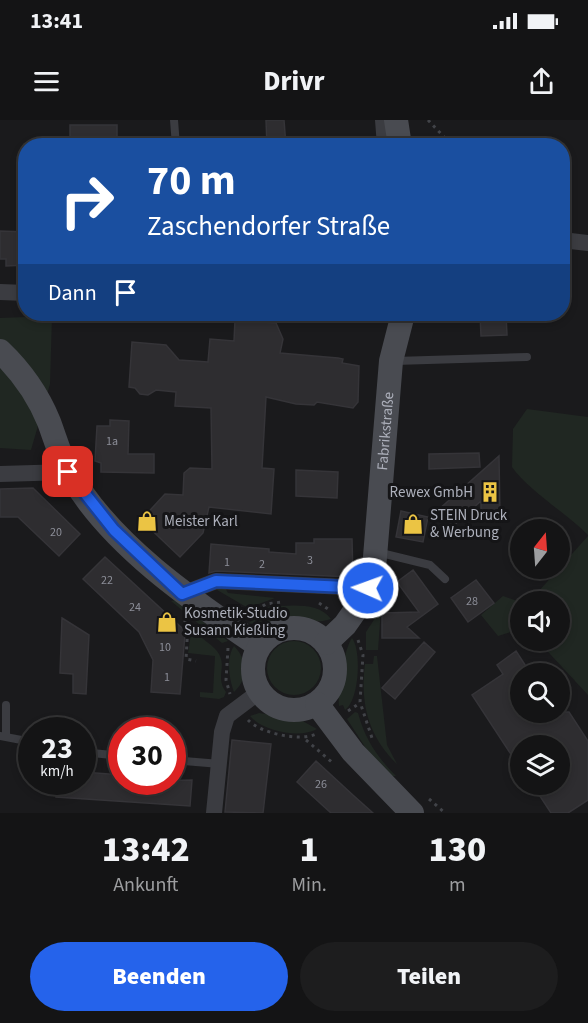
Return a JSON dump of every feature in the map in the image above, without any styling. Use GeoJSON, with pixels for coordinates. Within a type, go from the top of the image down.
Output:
{"type":"FeatureCollection","features":[{"type":"Feature","properties":{"kind":"street"},"geometry":{"type":"LineString","coordinates":[[383,120],[384,138]]}},
{"type":"Feature","properties":{"kind":"street"},"geometry":{"type":"LineString","coordinates":[[396,120],[399,138]]}},
{"type":"Feature","properties":{"kind":"street"},"geometry":{"type":"LineString","coordinates":[[570,241],[588,243]]}},
{"type":"Feature","properties":{"kind":"street"},"geometry":{"type":"LineString","coordinates":[[0,292],[18,292]]}},
{"type":"Feature","properties":{"kind":"street","name":"Fabrikstraße"},"geometry":{"type":"LineString","coordinates":[[326,643],[345,626],[368,588],[376,552],[391,361],[397,321]]}},
{"type":"Feature","properties":{"kind":"street"},"geometry":{"type":"LineString","coordinates":[[0,351],[16,367],[43,410],[68,472],[114,530],[182,594],[259,646]]}},
{"type":"Feature","properties":{"kind":"street"},"geometry":{"type":"LineString","coordinates":[[0,474],[68,472]]}},
{"type":"Feature","properties":{"kind":"street"},"geometry":{"type":"LineString","coordinates":[[182,594],[216,581],[368,588]]}},
{"type":"Feature","properties":{"kind":"street"},"geometry":{"type":"LineString","coordinates":[[296,628],[314,633],[326,643],[335,664],[335,676],[331,689],[317,704],[305,709],[287,710],[268,701],[259,692],[252,670],[259,646],[274,632],[296,628]]}},
{"type":"Feature","properties":{"kind":"street"},"geometry":{"type":"LineString","coordinates":[[214,813],[222,732],[227,716],[259,692]]}},
{"type":"Feature","properties":{"kind":"street"},"geometry":{"type":"LineString","coordinates":[[317,704],[353,752],[418,804]]}},
{"type":"Feature","properties":{"kind":"lane"},"geometry":{"type":"LineString","coordinates":[[174,120],[175,138]]}},
{"type":"Feature","properties":{"kind":"lane"},"geometry":{"type":"LineString","coordinates":[[391,361],[527,357]]}},
{"type":"Feature","properties":{"kind":"lane"},"geometry":{"type":"LineString","coordinates":[[376,552],[430,565],[445,579]]}},
{"type":"Feature","properties":{"kind":"lane"},"geometry":{"type":"LineString","coordinates":[[6,705],[3,737],[18,740]]}},
{"type":"Feature","properties":{"kind":"lane"},"geometry":{"type":"LineString","coordinates":[[186,761],[220,764]]}},
{"type":"Feature","properties":{"kind":"path"},"geometry":{"type":"LineString","coordinates":[[428,120],[445,138]]}},
{"type":"Feature","properties":{"kind":"path"},"geometry":{"type":"LineString","coordinates":[[241,608],[250,614],[266,604],[287,602]]}},
{"type":"Feature","properties":{"kind":"path"},"geometry":{"type":"LineString","coordinates":[[310,602],[319,603],[332,612]]}},
{"type":"Feature","properties":{"kind":"path"},"geometry":{"type":"LineString","coordinates":[[188,624],[186,659],[196,661]]}},
{"type":"Feature","properties":{"kind":"path"},"geometry":{"type":"LineString","coordinates":[[357,638],[363,655],[360,702],[365,724],[375,744]]}},
{"type":"Feature","properties":{"kind":"path"},"geometry":{"type":"LineString","coordinates":[[226,651],[226,680],[230,694]]}},
{"type":"Feature","properties":{"kind":"path"},"geometry":{"type":"LineString","coordinates":[[247,718],[255,728],[306,740],[320,733]]}},
{"type":"Feature","properties":{"kind":"path"},"geometry":{"type":"LineString","coordinates":[[418,804],[444,813]]}},
{"type":"Feature","properties":{"kind":"shaded area"},"geometry":{"type":"Polygon","coordinates":[[[18,317],[18,321],[52,321],[50,384],[31,450],[0,448],[0,318],[18,317]]]}},
{"type":"Feature","properties":{"kind":"shaded area"},"geometry":{"type":"Polygon","coordinates":[[[527,409],[588,417],[588,535],[519,476],[512,467],[513,429],[527,409]]]}},
{"type":"Feature","properties":{"kind":"shaded area"},"geometry":{"type":"Polygon","coordinates":[[[588,536],[588,695],[570,676],[570,663],[558,663],[547,651],[570,651],[570,591],[539,591],[550,579],[570,579],[570,556],[588,536]]]}},
{"type":"Feature","properties":{"kind":"shaded area"},"geometry":{"type":"Polygon","coordinates":[[[224,586],[228,593],[275,598],[248,608],[212,587],[224,586]]]}},
{"type":"Feature","properties":{"kind":"shaded area"},"geometry":{"type":"Polygon","coordinates":[[[503,596],[510,598],[510,632],[498,636],[481,615],[503,596]]]}},
{"type":"Feature","properties":{"kind":"shaded area"},"geometry":{"type":"Polygon","coordinates":[[[176,600],[228,641],[222,643],[171,601],[176,600]]]}},
{"type":"Feature","properties":{"kind":"shaded area"},"geometry":{"type":"Polygon","coordinates":[[[267,607],[310,607],[325,613],[331,619],[286,620],[260,625],[249,623],[267,607]]]}},
{"type":"Feature","properties":{"kind":"shaded area"},"geometry":{"type":"Polygon","coordinates":[[[381,609],[378,650],[366,650],[366,632],[381,609]]]}},
{"type":"Feature","properties":{"kind":"shaded area"},"geometry":{"type":"Polygon","coordinates":[[[191,633],[198,635],[220,656],[222,685],[226,692],[224,697],[219,699],[200,697],[200,692],[213,693],[215,656],[188,653],[191,633]]]}},
{"type":"Feature","properties":{"kind":"shaded area"},"geometry":{"type":"Polygon","coordinates":[[[352,638],[357,653],[358,676],[350,705],[345,710],[343,705],[339,706],[339,691],[344,661],[352,638]]]}},
{"type":"Feature","properties":{"kind":"shaded area"},"geometry":{"type":"Polygon","coordinates":[[[289,641],[299,641],[309,645],[317,653],[321,668],[317,683],[309,691],[299,695],[289,695],[279,691],[271,683],[267,673],[267,663],[271,653],[279,645],[289,641]]]}},
{"type":"Feature","properties":{"kind":"shaded area"},"geometry":{"type":"Polygon","coordinates":[[[234,646],[242,657],[244,675],[234,692],[229,669],[231,651],[234,646]]]}},
{"type":"Feature","properties":{"kind":"shaded area"},"geometry":{"type":"Polygon","coordinates":[[[374,656],[377,656],[387,745],[397,764],[379,742],[365,705],[365,664],[373,664],[374,656]]]}},
{"type":"Feature","properties":{"kind":"shaded area"},"geometry":{"type":"Polygon","coordinates":[[[355,712],[358,713],[372,747],[396,776],[389,776],[371,756],[347,719],[355,712]]]}},
{"type":"Feature","properties":{"kind":"shaded area"},"geometry":{"type":"Polygon","coordinates":[[[259,713],[299,719],[317,729],[301,733],[282,732],[263,726],[250,716],[259,713]]]}},
{"type":"Feature","properties":{"kind":"building"},"geometry":{"type":"Polygon","coordinates":[[[266,120],[284,120],[285,138],[267,138],[266,120]]]}},
{"type":"Feature","properties":{"kind":"building"},"geometry":{"type":"Polygon","coordinates":[[[70,125],[117,125],[117,138],[70,138],[70,125]]]}},
{"type":"Feature","properties":{"kind":"building"},"geometry":{"type":"Polygon","coordinates":[[[0,231],[18,232],[18,265],[6,266],[6,259],[0,259],[0,231]]]}},
{"type":"Feature","properties":{"kind":"building"},"geometry":{"type":"Polygon","coordinates":[[[235,321],[276,323],[283,339],[280,353],[338,358],[343,359],[342,363],[359,366],[358,402],[353,408],[317,402],[314,405],[296,404],[266,397],[262,468],[274,469],[271,514],[209,507],[203,533],[180,557],[141,520],[165,494],[183,495],[184,473],[190,468],[212,469],[211,408],[175,406],[176,392],[156,390],[148,395],[140,394],[135,388],[129,387],[132,342],[166,345],[179,360],[208,362],[210,339],[234,341],[235,321]]]}},
{"type":"Feature","properties":{"kind":"building"},"geometry":{"type":"Polygon","coordinates":[[[480,321],[506,321],[507,335],[481,336],[480,321]]]}},
{"type":"Feature","properties":{"kind":"building"},"geometry":{"type":"Polygon","coordinates":[[[110,420],[129,421],[128,454],[154,454],[154,473],[101,472],[101,463],[95,461],[97,426],[110,426],[110,420]]]}},
{"type":"Feature","properties":{"kind":"building"},"geometry":{"type":"Polygon","coordinates":[[[479,453],[480,467],[429,469],[429,454],[479,453]]]}},
{"type":"Feature","properties":{"kind":"building"},"geometry":{"type":"Polygon","coordinates":[[[499,456],[500,517],[481,517],[481,501],[452,527],[437,511],[499,456]]]}},
{"type":"Feature","properties":{"kind":"building"},"geometry":{"type":"Polygon","coordinates":[[[296,470],[338,472],[337,498],[296,496],[296,470]]]}},
{"type":"Feature","properties":{"kind":"building"},"geometry":{"type":"Polygon","coordinates":[[[33,488],[80,534],[59,556],[18,517],[0,517],[0,489],[33,488]]]}},
{"type":"Feature","properties":{"kind":"building"},"geometry":{"type":"Polygon","coordinates":[[[401,511],[428,517],[423,542],[396,537],[401,511]]]}},
{"type":"Feature","properties":{"kind":"building"},"geometry":{"type":"Polygon","coordinates":[[[314,539],[352,539],[353,577],[216,571],[209,573],[211,544],[269,549],[269,552],[296,554],[296,543],[314,543],[314,539]]]}},
{"type":"Feature","properties":{"kind":"building"},"geometry":{"type":"Polygon","coordinates":[[[105,557],[183,629],[185,634],[180,694],[151,692],[153,660],[139,632],[83,579],[105,557]]]}},
{"type":"Feature","properties":{"kind":"building"},"geometry":{"type":"Polygon","coordinates":[[[413,570],[438,604],[407,627],[419,638],[382,638],[382,613],[419,612],[397,582],[413,570]]]}},
{"type":"Feature","properties":{"kind":"building"},"geometry":{"type":"Polygon","coordinates":[[[476,580],[494,603],[468,622],[451,598],[476,580]]]}},
{"type":"Feature","properties":{"kind":"building"},"geometry":{"type":"Polygon","coordinates":[[[62,618],[89,635],[86,694],[73,693],[73,674],[60,673],[62,618]]]}},
{"type":"Feature","properties":{"kind":"building"},"geometry":{"type":"Polygon","coordinates":[[[424,642],[435,652],[395,699],[382,688],[424,642]]]}},
{"type":"Feature","properties":{"kind":"building"},"geometry":{"type":"Polygon","coordinates":[[[516,651],[524,663],[510,663],[510,723],[570,723],[570,714],[588,741],[588,800],[568,813],[551,813],[539,795],[570,795],[570,735],[510,735],[510,753],[472,695],[503,674],[497,665],[516,651]]]}},
{"type":"Feature","properties":{"kind":"building"},"geometry":{"type":"Polygon","coordinates":[[[232,740],[271,744],[263,813],[225,812],[232,740]]]}},
{"type":"Feature","properties":{"kind":"building"},"geometry":{"type":"Polygon","coordinates":[[[316,761],[373,813],[331,813],[297,782],[316,761]]]}},
{"type":"Feature","properties":{"kind":"building"},"geometry":{"type":"Polygon","coordinates":[[[96,773],[108,774],[108,795],[186,795],[186,780],[192,780],[190,806],[56,797],[56,795],[96,795],[96,773]]]}},
{"type":"Feature","properties":{"kind":"place","name":"Rewex GmbH"},"geometry":{"type":"Point","coordinates":[490,492]}},
{"type":"Feature","properties":{"kind":"place","name":"Meister Karl"},"geometry":{"type":"Point","coordinates":[147,521]}},
{"type":"Feature","properties":{"kind":"place","name":"STEIN Druck & Werbung"},"geometry":{"type":"Point","coordinates":[413,524]}},
{"type":"Feature","properties":{"kind":"place","name":"Kosmetik-Studio Susann Kießling"},"geometry":{"type":"Point","coordinates":[167,622]}},
{"type":"Feature","properties":{"kind":"route"},"geometry":{"type":"LineString","coordinates":[[68,472],[114,530],[182,594],[203,584],[216,581],[368,588]]}}]}
